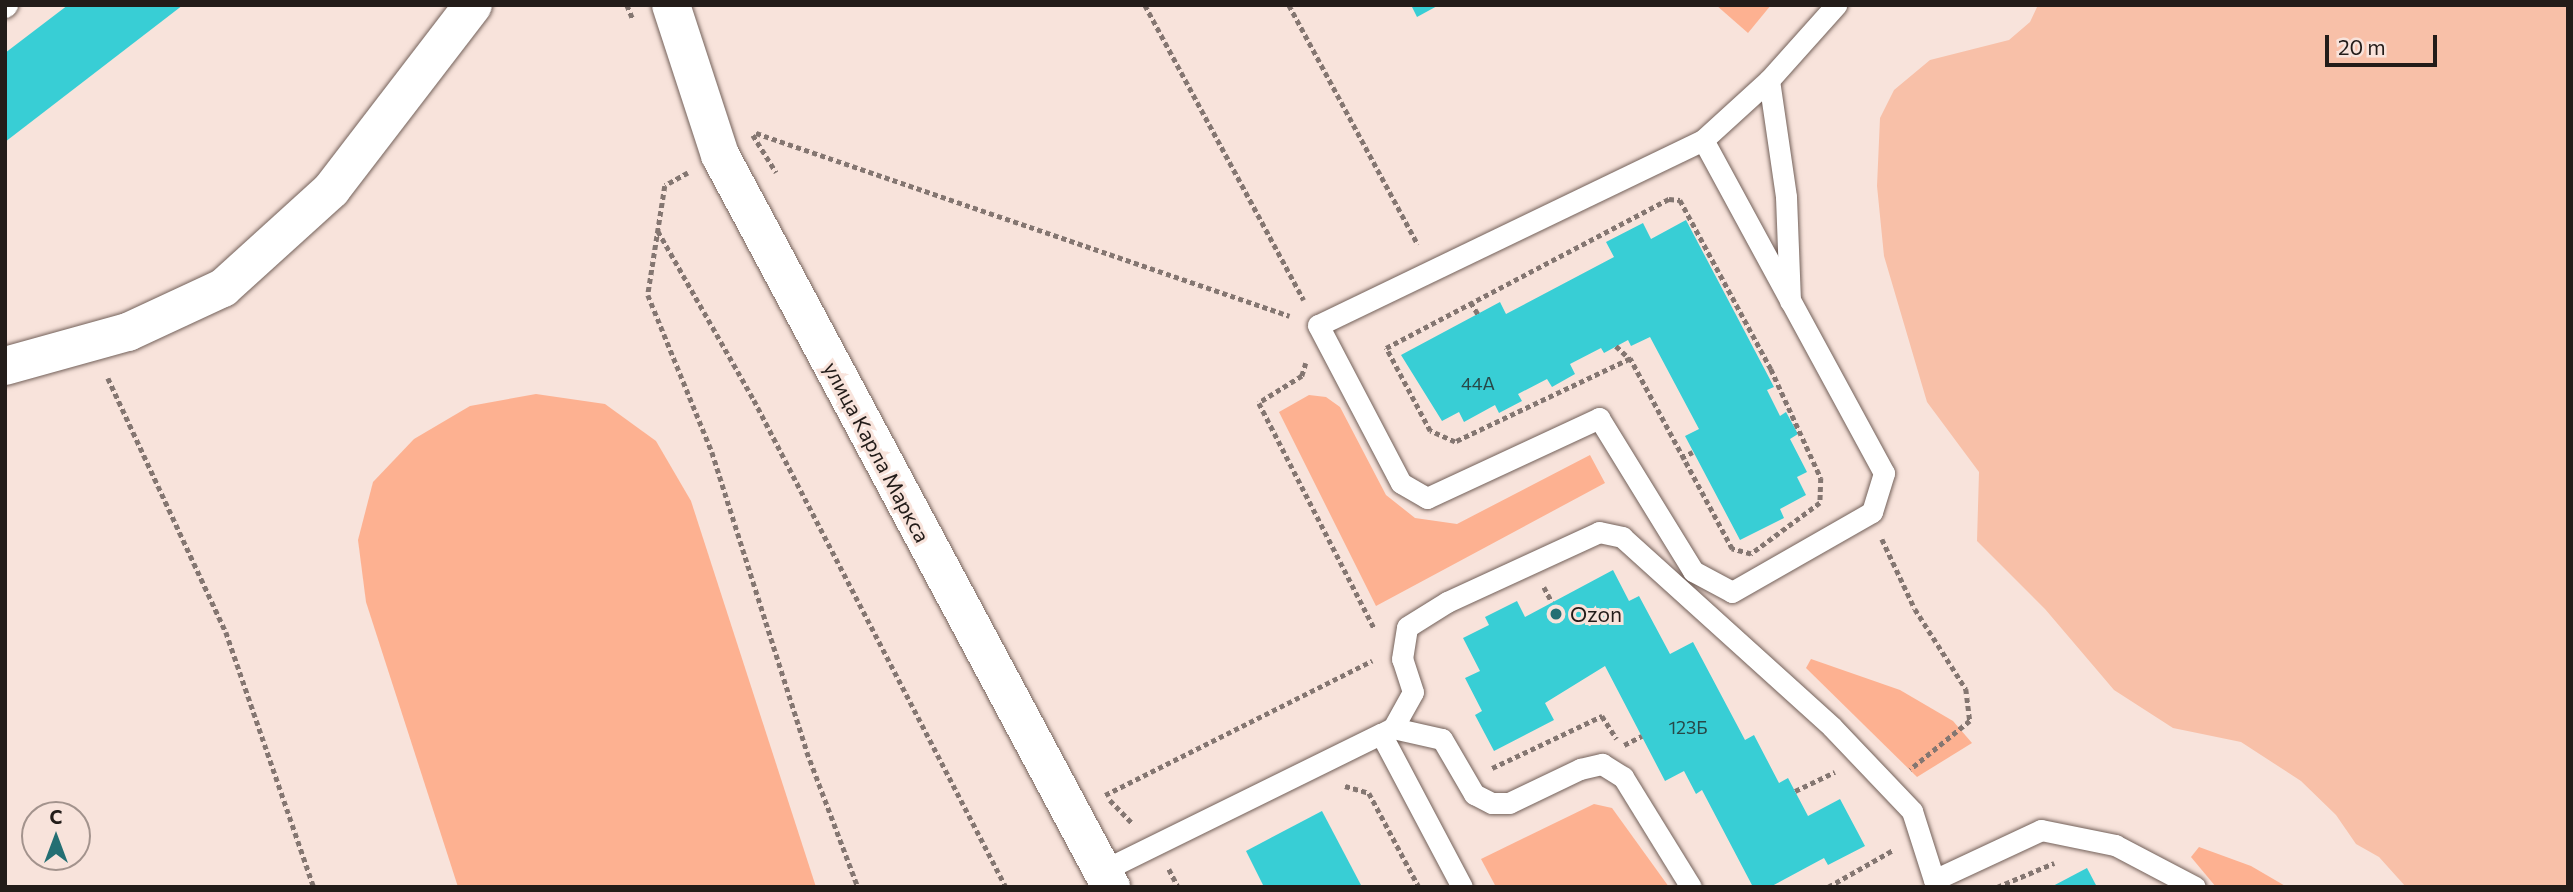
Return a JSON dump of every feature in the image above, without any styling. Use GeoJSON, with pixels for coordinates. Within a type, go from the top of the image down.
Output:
{"type":"FeatureCollection","features":[{"type":"Feature","properties":{"kind":"street"},"geometry":{"type":"LineString","coordinates":[[5,366],[128,332],[223,288],[331,190],[473,5]]}},
{"type":"Feature","properties":{"kind":"street","name":"улица Карла Маркса"},"geometry":{"type":"LineString","coordinates":[[671,5],[720,155],[1106,879]]}},
{"type":"Feature","properties":{"kind":"lane"},"geometry":{"type":"LineString","coordinates":[[1703,140],[1791,307],[1884,473],[1872,512],[1732,592],[1693,571],[1599,418],[1427,498],[1401,483],[1318,325],[1703,140],[1769,80],[1836,5]]}},
{"type":"Feature","properties":{"kind":"lane"},"geometry":{"type":"LineString","coordinates":[[1769,80],[1786,197],[1791,307]]}},
{"type":"Feature","properties":{"kind":"lane"},"geometry":{"type":"LineString","coordinates":[[1106,879],[1387,731],[1413,692],[1402,659],[1407,627],[1447,603],[1599,532],[1622,537],[1832,727],[1912,811],[1929,883],[2041,830],[2115,845],[2195,887]]}},
{"type":"Feature","properties":{"kind":"lane"},"geometry":{"type":"LineString","coordinates":[[1387,731],[1462,887]]}},
{"type":"Feature","properties":{"kind":"lane"},"geometry":{"type":"LineString","coordinates":[[1387,731],[1443,739],[1474,794],[1492,803],[1509,803],[1580,769],[1602,764],[1623,777],[1691,887]]}},
{"type":"Feature","properties":{"kind":"path"},"geometry":{"type":"LineString","coordinates":[[1145,5],[1318,325],[1302,376],[1259,403],[1374,626],[1374,638]]}},
{"type":"Feature","properties":{"kind":"path"},"geometry":{"type":"LineString","coordinates":[[1289,5],[1432,270]]}},
{"type":"Feature","properties":{"kind":"path"},"geometry":{"type":"LineString","coordinates":[[756,133],[1318,325]]}},
{"type":"Feature","properties":{"kind":"path"},"geometry":{"type":"LineString","coordinates":[[720,155],[665,186],[648,295],[712,452],[807,752],[858,887]]}},
{"type":"Feature","properties":{"kind":"path"},"geometry":{"type":"LineString","coordinates":[[1616,346],[1630,359],[1681,458],[1732,548],[1751,554],[1820,503],[1821,478],[1772,369],[1680,200],[1669,199],[1386,348],[1430,431],[1455,442],[1630,359]]}},
{"type":"Feature","properties":{"kind":"path"},"geometry":{"type":"LineString","coordinates":[[658,230],[754,400],[1006,887]]}},
{"type":"Feature","properties":{"kind":"path"},"geometry":{"type":"LineString","coordinates":[[1471,302],[1478,314]]}},
{"type":"Feature","properties":{"kind":"path"},"geometry":{"type":"LineString","coordinates":[[90,343],[151,463],[226,632],[314,887]]}},
{"type":"Feature","properties":{"kind":"path"},"geometry":{"type":"LineString","coordinates":[[1681,458],[1693,452]]}},
{"type":"Feature","properties":{"kind":"path"},"geometry":{"type":"LineString","coordinates":[[1872,512],[1915,609],[1966,689],[1970,721],[1889,788]]}},
{"type":"Feature","properties":{"kind":"path"},"geometry":{"type":"LineString","coordinates":[[1105,795],[1373,661],[1373,649]]}},
{"type":"Feature","properties":{"kind":"path"},"geometry":{"type":"LineString","coordinates":[[1622,746],[1642,736]]}},
{"type":"Feature","properties":{"kind":"path"},"geometry":{"type":"LineString","coordinates":[[1795,792],[1844,767]]}},
{"type":"Feature","properties":{"kind":"path"},"geometry":{"type":"LineString","coordinates":[[1342,786],[1369,793],[1419,887]]}},
{"type":"Feature","properties":{"kind":"path"},"geometry":{"type":"LineString","coordinates":[[1828,887],[1892,852],[1896,844]]}},
{"type":"Feature","properties":{"kind":"path"},"geometry":{"type":"LineString","coordinates":[[1998,887],[2061,862]]}},
{"type":"Feature","properties":{"kind":"path"},"geometry":{"type":"LineString","coordinates":[[1170,870],[1178,866]]}},
{"type":"Feature","properties":{"kind":"shaded area"},"geometry":{"type":"Polygon","coordinates":[[[1716,5],[1771,5],[1748,33],[1716,5]]]}},
{"type":"Feature","properties":{"kind":"shaded area"},"geometry":{"type":"Polygon","coordinates":[[[2038,5],[2568,5],[2568,887],[2406,887],[2379,857],[2356,844],[2336,815],[2301,781],[2241,742],[2173,728],[2114,690],[2045,609],[1977,541],[1979,472],[1927,402],[1884,256],[1877,186],[1880,118],[1894,90],[1930,60],[2009,40],[2030,22],[2038,5]]]}},
{"type":"Feature","properties":{"kind":"shaded area"},"geometry":{"type":"Polygon","coordinates":[[[536,394],[605,404],[656,441],[691,501],[816,887],[458,887],[366,602],[358,540],[373,482],[414,439],[470,406],[536,394]]]}},
{"type":"Feature","properties":{"kind":"shaded area"},"geometry":{"type":"Polygon","coordinates":[[[1309,395],[1326,397],[1340,407],[1386,495],[1415,518],[1457,524],[1590,455],[1605,483],[1376,606],[1279,412],[1309,395]]]}},
{"type":"Feature","properties":{"kind":"shaded area"},"geometry":{"type":"Polygon","coordinates":[[[1811,659],[1900,690],[1953,721],[1972,743],[1917,777],[1806,668],[1811,659]]]}},
{"type":"Feature","properties":{"kind":"shaded area"},"geometry":{"type":"Polygon","coordinates":[[[1594,804],[1612,808],[1669,887],[1496,887],[1481,859],[1594,804]]]}},
{"type":"Feature","properties":{"kind":"shaded area"},"geometry":{"type":"Polygon","coordinates":[[[2199,847],[2251,866],[2287,887],[2216,887],[2191,857],[2199,847]]]}},
{"type":"Feature","properties":{"kind":"building"},"geometry":{"type":"Polygon","coordinates":[[[68,5],[183,5],[5,142],[5,53],[68,5]]]}},
{"type":"Feature","properties":{"kind":"building"},"geometry":{"type":"Polygon","coordinates":[[[1411,5],[1439,5],[1417,17],[1411,5]]]}},
{"type":"Feature","properties":{"kind":"building"},"geometry":{"type":"Polygon","coordinates":[[[1686,220],[1774,387],[1767,390],[1780,416],[1786,412],[1798,434],[1790,439],[1807,472],[1797,477],[1806,495],[1780,509],[1784,518],[1740,540],[1685,436],[1699,429],[1650,337],[1631,346],[1628,340],[1604,353],[1601,348],[1570,364],[1575,374],[1552,387],[1547,379],[1518,394],[1522,401],[1499,413],[1495,405],[1464,422],[1459,412],[1442,421],[1401,355],[1500,302],[1506,314],[1614,257],[1606,242],[1643,223],[1651,239],[1686,220]]]}},
{"type":"Feature","properties":{"kind":"building"},"geometry":{"type":"Polygon","coordinates":[[[1613,570],[1629,601],[1639,596],[1670,654],[1693,642],[1745,740],[1754,735],[1779,783],[1788,778],[1808,816],[1840,799],[1865,846],[1828,865],[1824,858],[1770,887],[1753,887],[1702,790],[1696,794],[1684,771],[1665,781],[1605,666],[1545,703],[1554,720],[1494,751],[1475,715],[1482,711],[1465,678],[1480,671],[1463,638],[1489,625],[1485,617],[1517,601],[1525,617],[1613,570]]]}},
{"type":"Feature","properties":{"kind":"building"},"geometry":{"type":"Polygon","coordinates":[[[1322,811],[1362,887],[1264,887],[1246,851],[1322,811]]]}},
{"type":"Feature","properties":{"kind":"building"},"geometry":{"type":"Polygon","coordinates":[[[2087,868],[2097,887],[2051,887],[2087,868]]]}},
{"type":"Feature","properties":{"kind":"place","name":"Ozon"},"geometry":{"type":"Point","coordinates":[1556,614]}}]}
